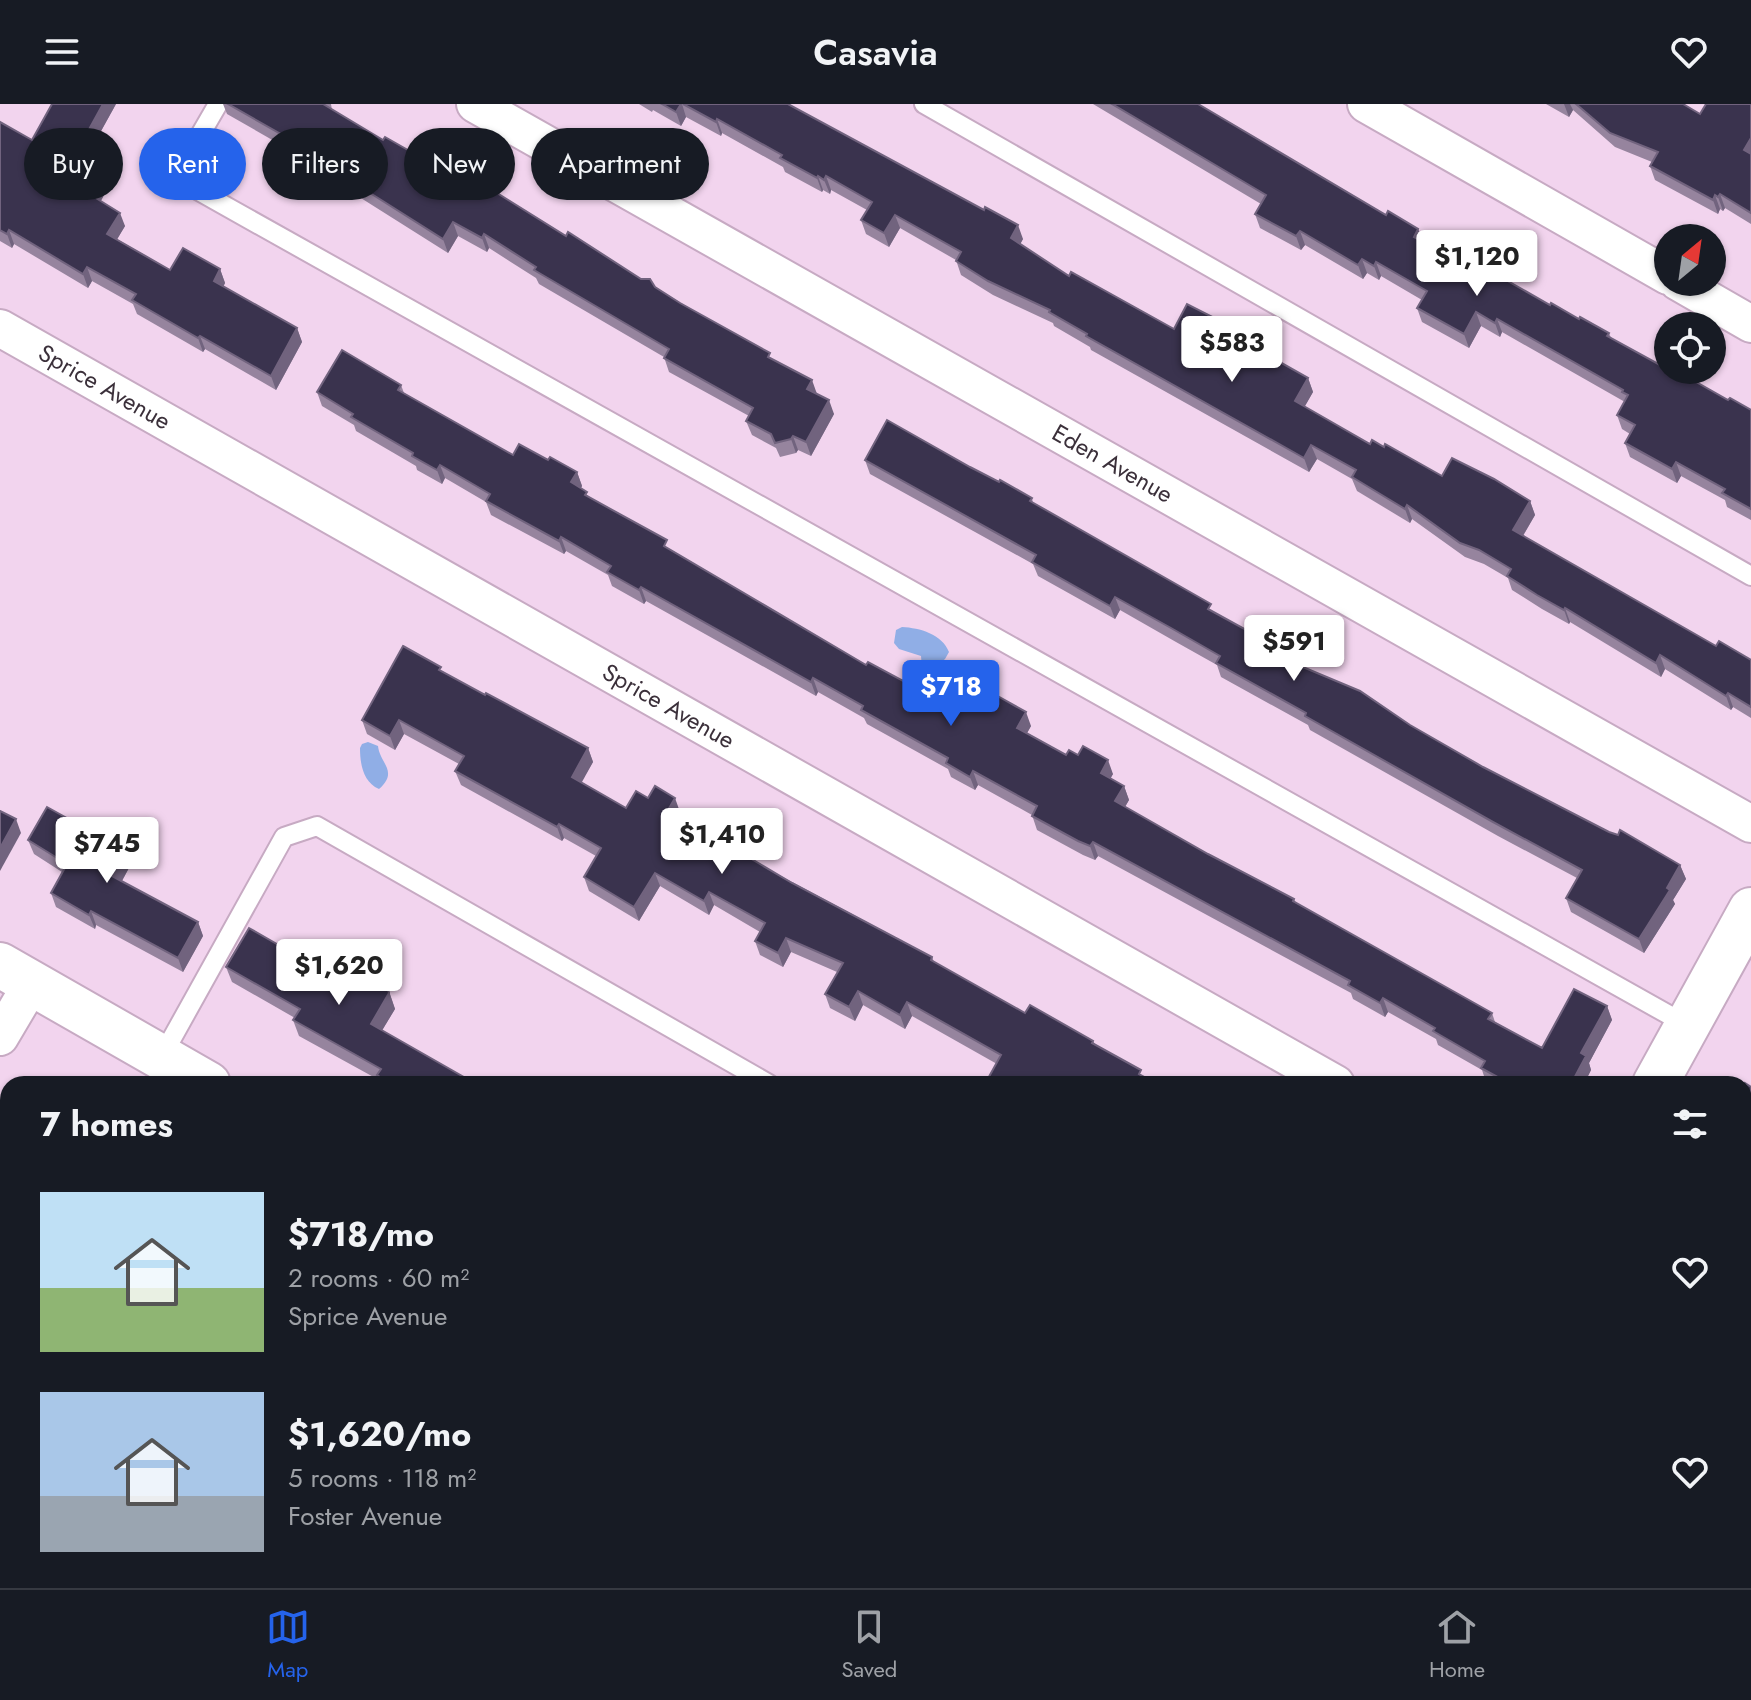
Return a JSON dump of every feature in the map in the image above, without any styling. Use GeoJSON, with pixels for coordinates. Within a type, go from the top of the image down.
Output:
{"type":"FeatureCollection","features":[{"type":"Feature","properties":{"kind":"street","name":"Eden Avenue"},"geometry":{"type":"LineString","coordinates":[[475,104],[1751,824]]}},
{"type":"Feature","properties":{"kind":"street"},"geometry":{"type":"LineString","coordinates":[[1366,104],[1654,268]]}},
{"type":"Feature","properties":{"kind":"street"},"geometry":{"type":"LineString","coordinates":[[1702,296],[1751,324]]}},
{"type":"Feature","properties":{"kind":"street","name":"Sprice Avenue"},"geometry":{"type":"LineString","coordinates":[[0,328],[1322,1076]]}},
{"type":"Feature","properties":{"kind":"street"},"geometry":{"type":"LineString","coordinates":[[1659,1076],[1751,910]]}},
{"type":"Feature","properties":{"kind":"street"},"geometry":{"type":"LineString","coordinates":[[0,1037],[16,974],[194,1076]]}},
{"type":"Feature","properties":{"kind":"lane"},"geometry":{"type":"LineString","coordinates":[[218,104],[189,154],[197,190],[1687,1025]]}},
{"type":"Feature","properties":{"kind":"lane"},"geometry":{"type":"LineString","coordinates":[[924,104],[1751,576]]}},
{"type":"Feature","properties":{"kind":"lane"},"geometry":{"type":"LineString","coordinates":[[161,1058],[284,837],[317,826],[755,1076]]}},
{"type":"Feature","properties":{"kind":"water"},"geometry":{"type":"Polygon","coordinates":[[[902,627],[936,636],[949,652],[945,659],[931,670],[922,668],[921,656],[899,649],[894,643],[896,630],[902,627]]]}},
{"type":"Feature","properties":{"kind":"water"},"geometry":{"type":"Polygon","coordinates":[[[368,742],[378,746],[388,772],[385,783],[379,789],[369,782],[362,766],[360,748],[368,742]]]}},
{"type":"Feature","properties":{"kind":"building"},"geometry":{"type":"Polygon","coordinates":[[[52,104],[103,104],[90,128],[39,128],[52,104]]]}},
{"type":"Feature","properties":{"kind":"building"},"geometry":{"type":"Polygon","coordinates":[[[228,104],[323,104],[363,128],[270,128],[228,104]]]}},
{"type":"Feature","properties":{"kind":"building"},"geometry":{"type":"Polygon","coordinates":[[[662,104],[681,104],[676,112],[662,104]]]}},
{"type":"Feature","properties":{"kind":"building"},"geometry":{"type":"Polygon","coordinates":[[[683,104],[788,104],[984,210],[985,207],[1018,225],[1011,238],[1069,276],[1071,272],[1174,329],[1187,304],[1260,341],[1255,348],[1308,378],[1295,401],[1370,444],[1372,440],[1384,447],[1385,444],[1442,476],[1452,458],[1494,479],[1530,501],[1513,530],[1716,646],[1719,641],[1751,660],[1751,707],[1728,693],[1726,696],[1660,655],[1656,663],[1565,608],[1537,595],[1507,576],[1511,569],[1460,543],[1407,505],[1405,509],[1352,477],[1356,470],[1311,445],[1304,458],[1086,336],[1050,310],[988,281],[956,261],[961,252],[895,215],[884,233],[861,220],[872,202],[826,176],[824,180],[817,178],[717,119],[716,122],[683,104]]]}},
{"type":"Feature","properties":{"kind":"building"},"geometry":{"type":"Polygon","coordinates":[[[1112,104],[1198,104],[1386,215],[1388,211],[1418,229],[1414,237],[1457,260],[1460,254],[1550,305],[1609,333],[1607,336],[1654,362],[1654,384],[1700,384],[1751,410],[1751,509],[1722,493],[1725,489],[1676,462],[1672,469],[1625,443],[1635,425],[1617,415],[1628,395],[1623,390],[1497,319],[1495,323],[1476,312],[1464,334],[1417,308],[1427,291],[1376,262],[1374,266],[1362,259],[1358,265],[1300,231],[1296,236],[1255,214],[1266,195],[1112,104]]]}},
{"type":"Feature","properties":{"kind":"building"},"geometry":{"type":"Polygon","coordinates":[[[1576,104],[1683,104],[1700,114],[1706,104],[1751,104],[1751,138],[1744,150],[1751,154],[1751,213],[1720,194],[1718,197],[1715,195],[1713,200],[1650,166],[1658,152],[1610,133],[1576,104]]]}},
{"type":"Feature","properties":{"kind":"building"},"geometry":{"type":"Polygon","coordinates":[[[0,122],[24,136],[24,200],[99,200],[120,213],[107,234],[170,270],[183,248],[220,269],[214,281],[297,328],[271,376],[132,300],[136,294],[87,267],[83,274],[9,230],[7,234],[0,230],[0,122]]]}},
{"type":"Feature","properties":{"kind":"building"},"geometry":{"type":"Polygon","coordinates":[[[388,139],[404,148],[404,200],[508,200],[566,236],[568,232],[641,279],[650,279],[655,287],[680,303],[770,353],[768,357],[812,380],[807,389],[829,400],[806,442],[793,436],[775,443],[771,434],[746,421],[753,408],[664,358],[669,349],[534,270],[536,267],[484,234],[482,238],[453,222],[443,239],[381,200],[388,200],[388,139]]]}},
{"type":"Feature","properties":{"kind":"building"},"geometry":{"type":"Polygon","coordinates":[[[342,350],[401,385],[398,390],[513,455],[519,444],[577,472],[571,482],[587,492],[585,495],[667,540],[664,546],[866,665],[868,662],[903,681],[906,675],[957,703],[964,692],[988,705],[994,694],[1026,712],[1017,728],[1066,755],[1069,750],[1078,755],[1083,746],[1108,760],[1101,773],[1124,786],[1115,801],[1492,1013],[1488,1019],[1542,1048],[1574,989],[1607,1006],[1581,1053],[1586,1056],[1575,1076],[1496,1076],[1481,1068],[1485,1061],[1433,1031],[1435,1028],[1383,998],[1380,1003],[1348,985],[1350,981],[1093,842],[1090,846],[1078,841],[1032,816],[1037,806],[973,771],[970,777],[946,763],[948,758],[861,710],[863,706],[813,678],[811,682],[641,587],[639,590],[607,572],[611,566],[561,537],[559,541],[486,501],[490,494],[440,465],[437,470],[412,456],[413,453],[351,417],[353,414],[317,392],[342,350]]]}},
{"type":"Feature","properties":{"kind":"building"},"geometry":{"type":"Polygon","coordinates":[[[887,420],[1032,498],[1030,501],[1211,604],[1208,609],[1301,660],[1298,665],[1360,691],[1410,725],[1483,767],[1609,832],[1618,835],[1620,830],[1680,865],[1667,888],[1670,890],[1639,939],[1566,898],[1582,870],[1305,716],[1306,713],[1216,663],[1220,656],[1115,597],[1110,606],[1032,562],[1036,555],[865,460],[887,420]]]}},
{"type":"Feature","properties":{"kind":"building"},"geometry":{"type":"Polygon","coordinates":[[[403,646],[441,667],[439,670],[588,748],[572,777],[626,808],[636,791],[648,798],[655,786],[675,798],[667,812],[710,838],[711,835],[792,883],[932,957],[931,960],[1025,1013],[1030,1005],[1141,1070],[1139,1074],[1143,1076],[989,1076],[1001,1055],[907,1002],[900,1015],[858,991],[849,1007],[825,994],[843,963],[786,938],[778,953],[755,941],[765,923],[709,892],[704,901],[655,873],[634,907],[584,877],[601,848],[455,771],[464,756],[399,720],[390,736],[362,720],[403,646]]]}},
{"type":"Feature","properties":{"kind":"building"},"geometry":{"type":"Polygon","coordinates":[[[47,807],[126,851],[112,876],[198,922],[178,958],[51,893],[67,864],[28,840],[47,807]]]}},
{"type":"Feature","properties":{"kind":"building"},"geometry":{"type":"Polygon","coordinates":[[[0,811],[16,819],[0,848],[0,811]]]}},
{"type":"Feature","properties":{"kind":"building"},"geometry":{"type":"Polygon","coordinates":[[[249,928],[322,970],[331,956],[344,963],[376,953],[389,993],[371,1024],[462,1076],[379,1076],[381,1069],[293,1020],[300,1009],[226,967],[249,928]]]}}]}
